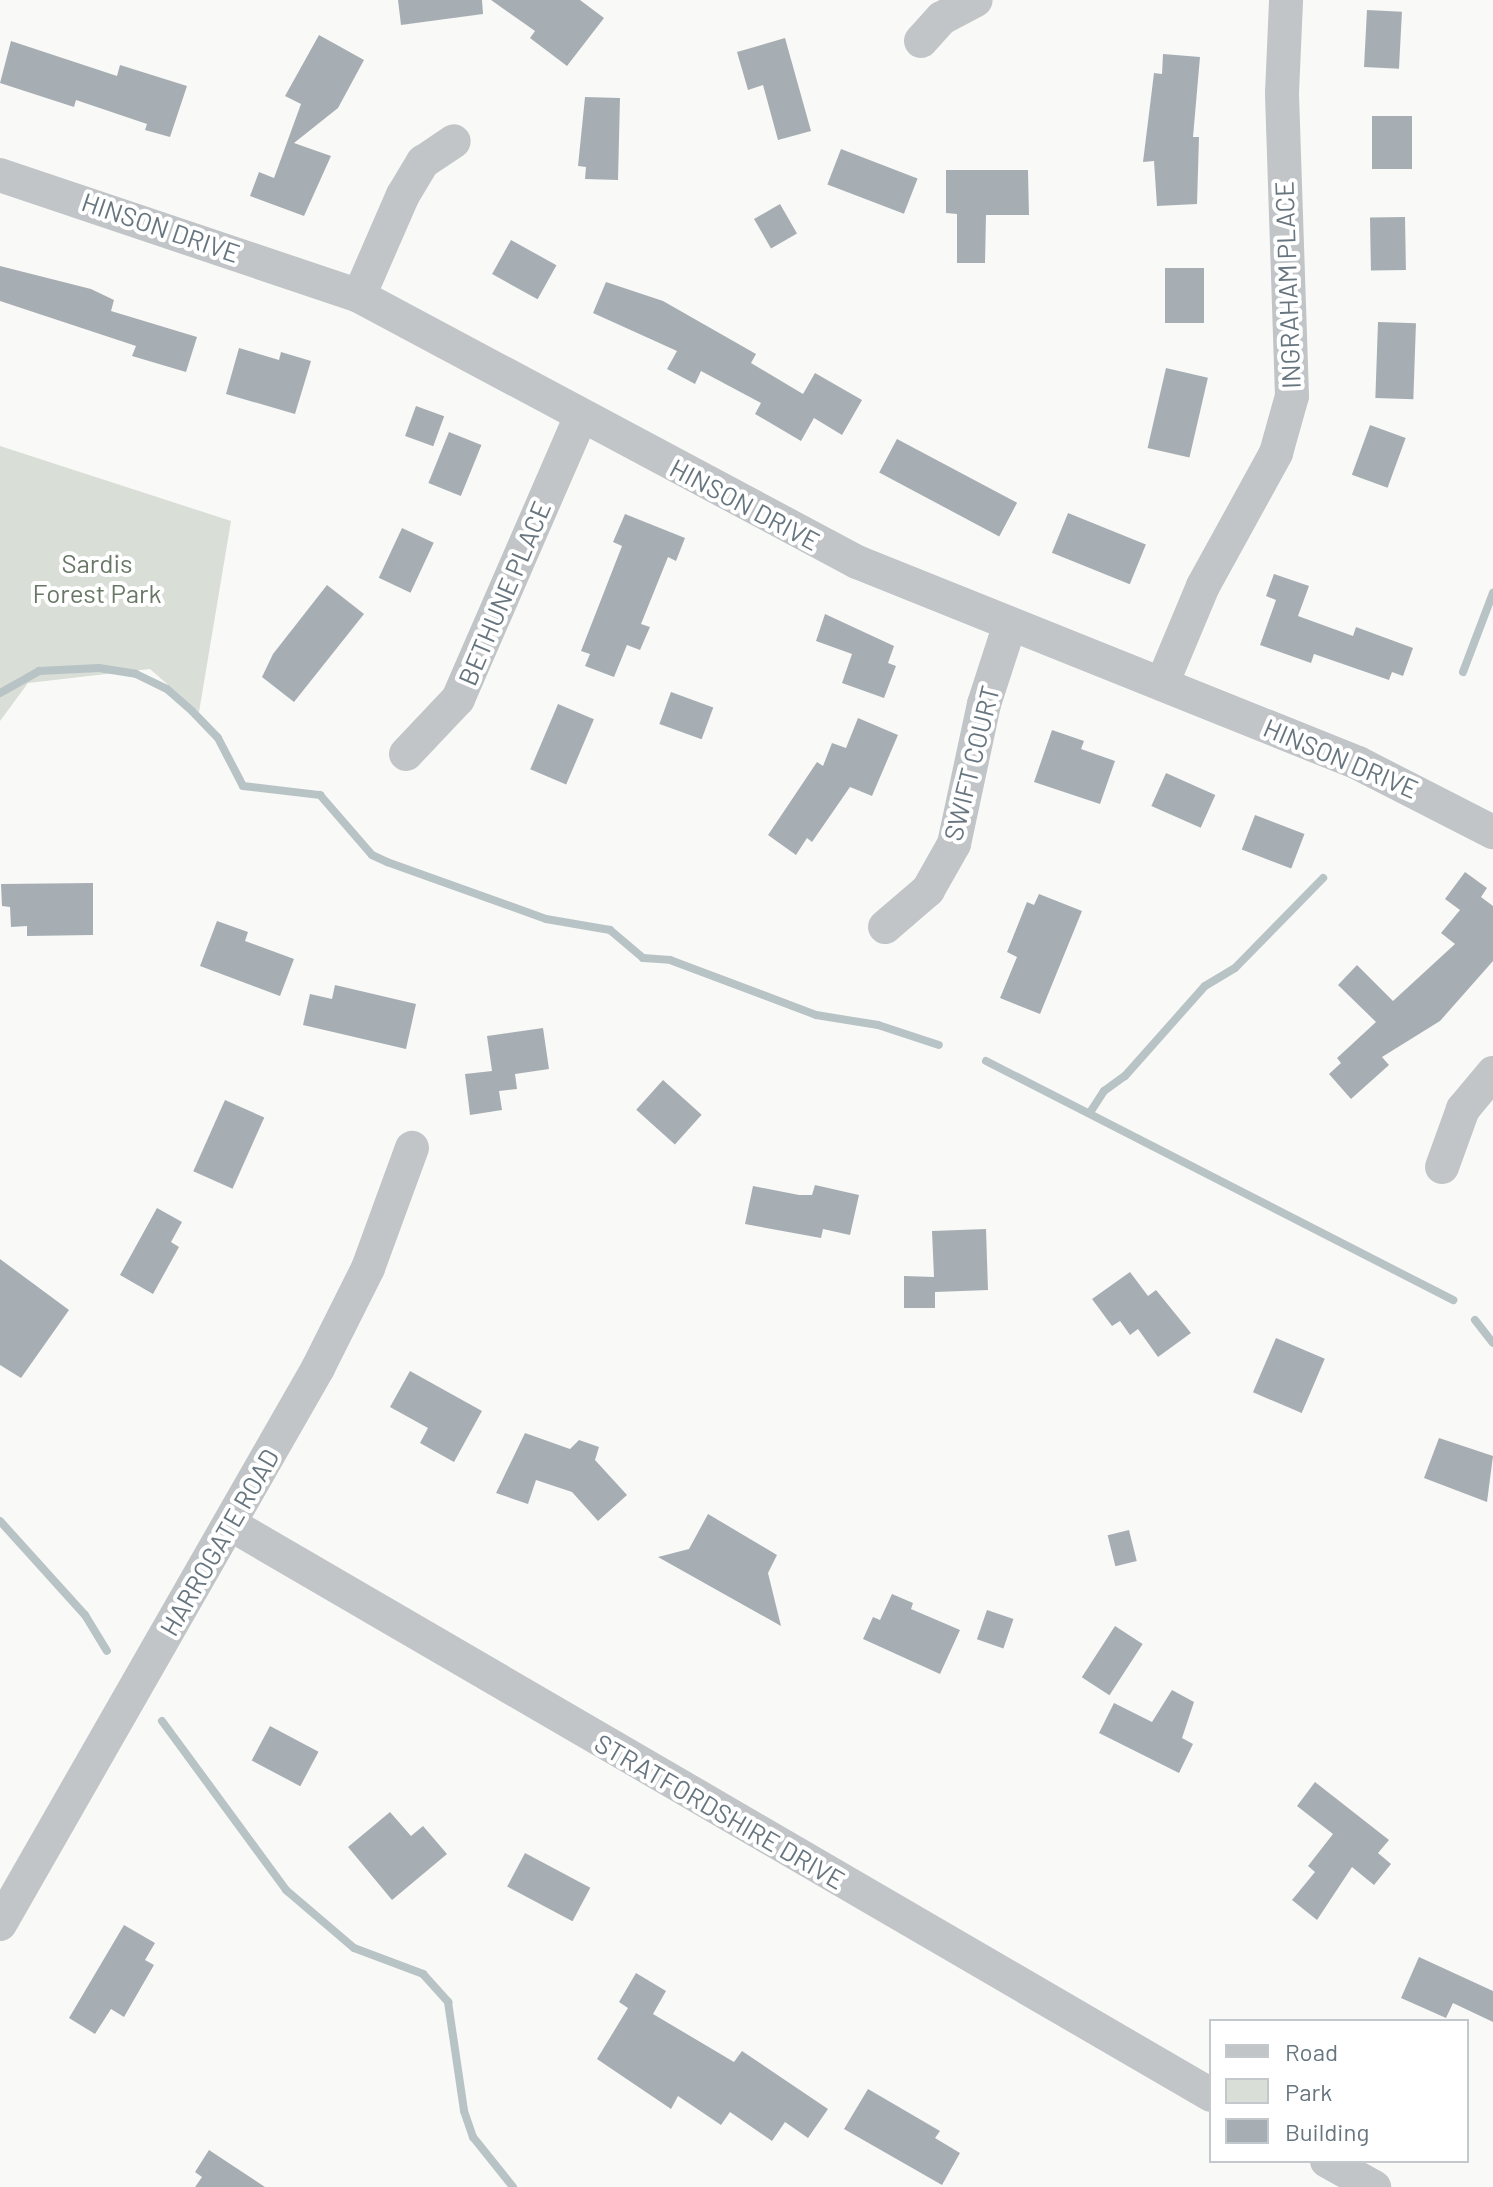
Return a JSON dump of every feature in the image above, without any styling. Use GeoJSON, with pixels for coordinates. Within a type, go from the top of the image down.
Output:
{"type":"FeatureCollection","features":[{"type":"Feature","properties":{"kind":"street"},"geometry":{"type":"LineString","coordinates":[[921,41],[942,18],[976,0]]}},
{"type":"Feature","properties":{"kind":"street","name":"INGRAHAM PLACE"},"geometry":{"type":"LineString","coordinates":[[1162,684],[1203,586],[1276,453],[1292,396],[1282,93],[1286,0]]}},
{"type":"Feature","properties":{"kind":"street"},"geometry":{"type":"LineString","coordinates":[[359,296],[403,195],[423,162],[454,141]]}},
{"type":"Feature","properties":{"kind":"street","name":"HINSON DRIVE"},"geometry":{"type":"LineString","coordinates":[[0,175],[359,296],[580,418],[857,562],[1358,763],[1493,832]]}},
{"type":"Feature","properties":{"kind":"street","name":"BETHUNE PLACE"},"geometry":{"type":"LineString","coordinates":[[406,754],[458,699],[580,418]]}},
{"type":"Feature","properties":{"kind":"street","name":"SWIFT COURT"},"geometry":{"type":"LineString","coordinates":[[885,927],[928,890],[954,844],[984,704],[1010,624]]}},
{"type":"Feature","properties":{"kind":"street"},"geometry":{"type":"LineString","coordinates":[[1442,1167],[1449,1136],[1463,1109],[1493,1073]]}},
{"type":"Feature","properties":{"kind":"street","name":"HARROGATE ROAD"},"geometry":{"type":"LineString","coordinates":[[0,1924],[230,1524],[368,1268],[412,1148]]}},
{"type":"Feature","properties":{"kind":"street","name":"STRATFORDSHIRE DRIVE"},"geometry":{"type":"LineString","coordinates":[[230,1524],[1209,2094]]}},
{"type":"Feature","properties":{"kind":"street"},"geometry":{"type":"LineString","coordinates":[[1331,2163],[1374,2187]]}},
{"type":"Feature","properties":{"kind":"green space","name":"Sardis Forest Park"},"geometry":{"type":"Polygon","coordinates":[[[0,446],[231,521],[199,712],[150,669],[28,683],[0,721],[0,446]]]}},
{"type":"Feature","properties":{"kind":"building"},"geometry":{"type":"Polygon","coordinates":[[[398,0],[482,0],[483,14],[401,25],[398,0]]]}},
{"type":"Feature","properties":{"kind":"building"},"geometry":{"type":"Polygon","coordinates":[[[491,0],[580,0],[604,18],[567,66],[530,38],[535,31],[491,0]]]}},
{"type":"Feature","properties":{"kind":"building"},"geometry":{"type":"Polygon","coordinates":[[[1367,10],[1402,12],[1399,69],[1364,67],[1367,10]]]}},
{"type":"Feature","properties":{"kind":"building"},"geometry":{"type":"Polygon","coordinates":[[[319,35],[364,60],[338,108],[294,143],[331,156],[304,216],[250,196],[259,172],[274,178],[301,104],[285,96],[319,35]]]}},
{"type":"Feature","properties":{"kind":"building"},"geometry":{"type":"Polygon","coordinates":[[[785,38],[811,131],[778,140],[763,85],[748,90],[737,52],[785,38]]]}},
{"type":"Feature","properties":{"kind":"building"},"geometry":{"type":"Polygon","coordinates":[[[11,41],[117,76],[120,65],[187,86],[170,137],[145,130],[147,124],[76,100],[74,107],[0,83],[11,41]]]}},
{"type":"Feature","properties":{"kind":"building"},"geometry":{"type":"Polygon","coordinates":[[[1163,54],[1200,57],[1193,137],[1199,137],[1197,204],[1157,206],[1154,161],[1143,162],[1154,73],[1162,74],[1163,54]]]}},
{"type":"Feature","properties":{"kind":"building"},"geometry":{"type":"Polygon","coordinates":[[[585,97],[620,98],[618,180],[585,179],[586,167],[578,166],[585,97]]]}},
{"type":"Feature","properties":{"kind":"building"},"geometry":{"type":"Polygon","coordinates":[[[1372,116],[1412,116],[1412,169],[1372,169],[1372,116]]]}},
{"type":"Feature","properties":{"kind":"building"},"geometry":{"type":"Polygon","coordinates":[[[841,149],[918,178],[904,214],[827,184],[841,149]]]}},
{"type":"Feature","properties":{"kind":"building"},"geometry":{"type":"Polygon","coordinates":[[[946,170],[1028,170],[1029,215],[986,215],[985,263],[957,263],[957,214],[946,213],[946,170]]]}},
{"type":"Feature","properties":{"kind":"building"},"geometry":{"type":"Polygon","coordinates":[[[780,204],[797,233],[771,248],[754,219],[780,204]]]}},
{"type":"Feature","properties":{"kind":"building"},"geometry":{"type":"Polygon","coordinates":[[[1405,217],[1406,270],[1371,271],[1370,218],[1405,217]]]}},
{"type":"Feature","properties":{"kind":"building"},"geometry":{"type":"Polygon","coordinates":[[[511,240],[556,265],[538,299],[492,274],[511,240]]]}},
{"type":"Feature","properties":{"kind":"building"},"geometry":{"type":"Polygon","coordinates":[[[0,266],[91,289],[114,300],[111,311],[197,337],[186,372],[132,356],[136,346],[0,301],[0,266]]]}},
{"type":"Feature","properties":{"kind":"building"},"geometry":{"type":"Polygon","coordinates":[[[1165,268],[1204,268],[1204,323],[1165,323],[1165,268]]]}},
{"type":"Feature","properties":{"kind":"building"},"geometry":{"type":"Polygon","coordinates":[[[606,282],[663,301],[756,354],[751,363],[803,394],[815,373],[862,400],[842,435],[814,418],[801,441],[755,414],[761,403],[701,371],[695,384],[667,369],[677,351],[593,313],[606,282]]]}},
{"type":"Feature","properties":{"kind":"building"},"geometry":{"type":"Polygon","coordinates":[[[1378,322],[1416,323],[1413,399],[1375,398],[1378,322]]]}},
{"type":"Feature","properties":{"kind":"building"},"geometry":{"type":"Polygon","coordinates":[[[239,348],[279,360],[281,352],[311,361],[295,414],[226,394],[239,348]]]}},
{"type":"Feature","properties":{"kind":"building"},"geometry":{"type":"Polygon","coordinates":[[[1166,368],[1208,378],[1189,458],[1148,448],[1166,368]]]}},
{"type":"Feature","properties":{"kind":"building"},"geometry":{"type":"Polygon","coordinates":[[[416,406],[444,416],[433,446],[405,436],[416,406]]]}},
{"type":"Feature","properties":{"kind":"building"},"geometry":{"type":"Polygon","coordinates":[[[1370,425],[1406,438],[1388,488],[1352,475],[1370,425]]]}},
{"type":"Feature","properties":{"kind":"building"},"geometry":{"type":"Polygon","coordinates":[[[449,432],[481,445],[461,496],[428,483],[449,432]]]}},
{"type":"Feature","properties":{"kind":"building"},"geometry":{"type":"Polygon","coordinates":[[[897,439],[1017,503],[999,536],[879,473],[897,439]]]}},
{"type":"Feature","properties":{"kind":"building"},"geometry":{"type":"Polygon","coordinates":[[[1068,513],[1146,544],[1130,584],[1052,553],[1068,513]]]}},
{"type":"Feature","properties":{"kind":"building"},"geometry":{"type":"Polygon","coordinates":[[[625,514],[685,538],[676,561],[668,557],[641,624],[650,627],[640,650],[627,645],[614,677],[585,666],[590,654],[581,651],[622,546],[613,542],[625,514]]]}},
{"type":"Feature","properties":{"kind":"building"},"geometry":{"type":"Polygon","coordinates":[[[402,528],[434,543],[410,593],[379,578],[402,528]]]}},
{"type":"Feature","properties":{"kind":"building"},"geometry":{"type":"Polygon","coordinates":[[[1274,574],[1309,586],[1298,616],[1353,636],[1356,627],[1413,648],[1403,676],[1392,672],[1389,680],[1314,654],[1311,663],[1260,645],[1276,600],[1266,596],[1274,574]]]}},
{"type":"Feature","properties":{"kind":"building"},"geometry":{"type":"Polygon","coordinates":[[[327,585],[364,614],[294,702],[262,677],[273,654],[327,585]]]}},
{"type":"Feature","properties":{"kind":"building"},"geometry":{"type":"Polygon","coordinates":[[[825,614],[894,646],[888,663],[896,666],[884,698],[842,683],[852,654],[816,641],[825,614]]]}},
{"type":"Feature","properties":{"kind":"building"},"geometry":{"type":"Polygon","coordinates":[[[671,692],[713,707],[702,739],[659,724],[671,692]]]}},
{"type":"Feature","properties":{"kind":"building"},"geometry":{"type":"Polygon","coordinates":[[[558,704],[594,719],[566,785],[530,769],[558,704]]]}},
{"type":"Feature","properties":{"kind":"building"},"geometry":{"type":"Polygon","coordinates":[[[858,718],[898,735],[872,796],[850,787],[812,842],[807,838],[796,855],[768,835],[817,762],[823,766],[832,743],[846,748],[858,718]]]}},
{"type":"Feature","properties":{"kind":"building"},"geometry":{"type":"Polygon","coordinates":[[[1052,730],[1084,741],[1081,749],[1115,761],[1100,804],[1034,782],[1052,730]]]}},
{"type":"Feature","properties":{"kind":"building"},"geometry":{"type":"Polygon","coordinates":[[[1166,773],[1215,795],[1201,828],[1151,806],[1166,773]]]}},
{"type":"Feature","properties":{"kind":"building"},"geometry":{"type":"Polygon","coordinates":[[[1255,815],[1304,834],[1291,869],[1242,850],[1255,815]]]}},
{"type":"Feature","properties":{"kind":"building"},"geometry":{"type":"Polygon","coordinates":[[[1465,872],[1487,888],[1481,897],[1493,906],[1493,961],[1440,1021],[1382,1057],[1389,1065],[1351,1099],[1329,1074],[1341,1063],[1337,1058],[1376,1022],[1338,985],[1357,965],[1393,1001],[1455,944],[1441,933],[1460,910],[1445,899],[1465,872]]]}},
{"type":"Feature","properties":{"kind":"building"},"geometry":{"type":"Polygon","coordinates":[[[93,883],[93,935],[27,936],[27,926],[11,927],[10,907],[2,906],[1,884],[93,883]]]}},
{"type":"Feature","properties":{"kind":"building"},"geometry":{"type":"Polygon","coordinates":[[[1039,894],[1082,911],[1040,1014],[1000,998],[1017,957],[1007,952],[1027,902],[1034,905],[1039,894]]]}},
{"type":"Feature","properties":{"kind":"building"},"geometry":{"type":"Polygon","coordinates":[[[217,921],[248,932],[245,941],[294,959],[280,996],[200,966],[217,921]]]}},
{"type":"Feature","properties":{"kind":"building"},"geometry":{"type":"Polygon","coordinates":[[[335,985],[416,1004],[406,1049],[303,1025],[310,994],[332,999],[335,985]]]}},
{"type":"Feature","properties":{"kind":"building"},"geometry":{"type":"Polygon","coordinates":[[[543,1028],[549,1069],[515,1074],[517,1089],[499,1091],[502,1110],[470,1115],[465,1074],[492,1071],[487,1036],[543,1028]]]}},
{"type":"Feature","properties":{"kind":"building"},"geometry":{"type":"Polygon","coordinates":[[[663,1080],[702,1115],[675,1145],[636,1110],[663,1080]]]}},
{"type":"Feature","properties":{"kind":"building"},"geometry":{"type":"Polygon","coordinates":[[[225,1100],[264,1117],[233,1189],[193,1171],[225,1100]]]}},
{"type":"Feature","properties":{"kind":"building"},"geometry":{"type":"Polygon","coordinates":[[[815,1185],[859,1195],[850,1235],[823,1229],[821,1238],[745,1224],[753,1186],[812,1195],[815,1185]]]}},
{"type":"Feature","properties":{"kind":"building"},"geometry":{"type":"Polygon","coordinates":[[[157,1208],[182,1222],[171,1242],[179,1247],[153,1294],[120,1275],[157,1208]]]}},
{"type":"Feature","properties":{"kind":"building"},"geometry":{"type":"Polygon","coordinates":[[[986,1229],[988,1290],[935,1292],[935,1308],[904,1308],[904,1276],[934,1277],[932,1231],[986,1229]]]}},
{"type":"Feature","properties":{"kind":"building"},"geometry":{"type":"Polygon","coordinates":[[[0,1259],[69,1310],[21,1378],[0,1365],[0,1259]]]}},
{"type":"Feature","properties":{"kind":"building"},"geometry":{"type":"Polygon","coordinates":[[[1130,1272],[1148,1296],[1156,1290],[1191,1333],[1158,1357],[1138,1329],[1130,1335],[1120,1321],[1112,1326],[1092,1299],[1130,1272]]]}},
{"type":"Feature","properties":{"kind":"building"},"geometry":{"type":"Polygon","coordinates":[[[1276,1338],[1325,1359],[1302,1413],[1253,1392],[1276,1338]]]}},
{"type":"Feature","properties":{"kind":"building"},"geometry":{"type":"Polygon","coordinates":[[[410,1371],[482,1411],[454,1462],[420,1443],[428,1428],[390,1407],[410,1371]]]}},
{"type":"Feature","properties":{"kind":"building"},"geometry":{"type":"Polygon","coordinates":[[[525,1433],[570,1449],[579,1440],[599,1447],[595,1460],[627,1495],[598,1521],[572,1492],[536,1480],[528,1504],[496,1493],[525,1433]]]}},
{"type":"Feature","properties":{"kind":"building"},"geometry":{"type":"Polygon","coordinates":[[[1439,1438],[1493,1456],[1487,1502],[1424,1478],[1439,1438]]]}},
{"type":"Feature","properties":{"kind":"building"},"geometry":{"type":"Polygon","coordinates":[[[708,1514],[777,1555],[768,1573],[781,1626],[658,1557],[689,1549],[708,1514]]]}},
{"type":"Feature","properties":{"kind":"building"},"geometry":{"type":"Polygon","coordinates":[[[1129,1530],[1137,1561],[1115,1566],[1108,1535],[1129,1530]]]}},
{"type":"Feature","properties":{"kind":"building"},"geometry":{"type":"Polygon","coordinates":[[[892,1594],[913,1603],[911,1609],[960,1630],[940,1674],[863,1639],[873,1617],[880,1620],[892,1594]]]}},
{"type":"Feature","properties":{"kind":"building"},"geometry":{"type":"Polygon","coordinates":[[[987,1610],[1013,1619],[1003,1648],[977,1639],[987,1610]]]}},
{"type":"Feature","properties":{"kind":"building"},"geometry":{"type":"Polygon","coordinates":[[[1115,1626],[1143,1644],[1109,1695],[1082,1677],[1115,1626]]]}},
{"type":"Feature","properties":{"kind":"building"},"geometry":{"type":"Polygon","coordinates":[[[1172,1690],[1194,1702],[1182,1738],[1193,1744],[1179,1773],[1099,1733],[1114,1703],[1152,1722],[1172,1690]]]}},
{"type":"Feature","properties":{"kind":"building"},"geometry":{"type":"Polygon","coordinates":[[[270,1726],[319,1752],[300,1786],[252,1760],[270,1726]]]}},
{"type":"Feature","properties":{"kind":"building"},"geometry":{"type":"Polygon","coordinates":[[[1315,1782],[1389,1840],[1378,1853],[1391,1864],[1374,1885],[1352,1867],[1317,1920],[1292,1900],[1315,1872],[1308,1866],[1333,1834],[1297,1806],[1315,1782]]]}},
{"type":"Feature","properties":{"kind":"building"},"geometry":{"type":"Polygon","coordinates":[[[390,1812],[411,1836],[423,1826],[447,1854],[392,1900],[348,1847],[390,1812]]]}},
{"type":"Feature","properties":{"kind":"building"},"geometry":{"type":"Polygon","coordinates":[[[525,1853],[590,1888],[572,1921],[507,1887],[525,1853]]]}},
{"type":"Feature","properties":{"kind":"building"},"geometry":{"type":"Polygon","coordinates":[[[124,1925],[155,1943],[145,1960],[154,1965],[124,2017],[111,2009],[95,2034],[69,2018],[124,1925]]]}},
{"type":"Feature","properties":{"kind":"building"},"geometry":{"type":"Polygon","coordinates":[[[1419,1957],[1493,1991],[1493,2022],[1453,2003],[1446,2018],[1401,1998],[1419,1957]]]}},
{"type":"Feature","properties":{"kind":"building"},"geometry":{"type":"Polygon","coordinates":[[[636,1973],[666,1991],[653,2014],[734,2062],[742,2051],[828,2109],[808,2138],[785,2122],[772,2141],[730,2112],[721,2125],[678,2096],[671,2109],[597,2059],[628,2008],[619,2002],[636,1973]]]}},
{"type":"Feature","properties":{"kind":"building"},"geometry":{"type":"Polygon","coordinates":[[[868,2089],[940,2131],[935,2138],[960,2153],[942,2185],[844,2129],[868,2089]]]}},
{"type":"Feature","properties":{"kind":"building"},"geometry":{"type":"Polygon","coordinates":[[[209,2150],[265,2187],[195,2187],[202,2177],[195,2172],[209,2150]]]}},
{"type":"Feature","properties":{"kind":"waterway"},"geometry":{"type":"LineString","coordinates":[[1463,672],[1493,593]]}},
{"type":"Feature","properties":{"kind":"waterway"},"geometry":{"type":"LineString","coordinates":[[0,693],[39,671],[99,668],[136,674],[167,689],[218,738],[243,786],[320,795],[372,855],[387,862],[546,919],[610,930],[643,958],[670,960],[816,1015],[878,1025],[939,1045]]}},
{"type":"Feature","properties":{"kind":"waterway"},"geometry":{"type":"LineString","coordinates":[[1091,1111],[1104,1091],[1125,1076],[1205,986],[1235,968],[1323,878]]}},
{"type":"Feature","properties":{"kind":"waterway"},"geometry":{"type":"LineString","coordinates":[[986,1061],[1453,1300]]}},
{"type":"Feature","properties":{"kind":"waterway"},"geometry":{"type":"LineString","coordinates":[[1475,1320],[1493,1343]]}},
{"type":"Feature","properties":{"kind":"waterway"},"geometry":{"type":"LineString","coordinates":[[0,1521],[85,1615],[107,1651]]}},
{"type":"Feature","properties":{"kind":"waterway"},"geometry":{"type":"LineString","coordinates":[[162,1721],[286,1890],[354,1948],[423,1974],[448,2002],[464,2111],[473,2137],[513,2187]]}}]}
